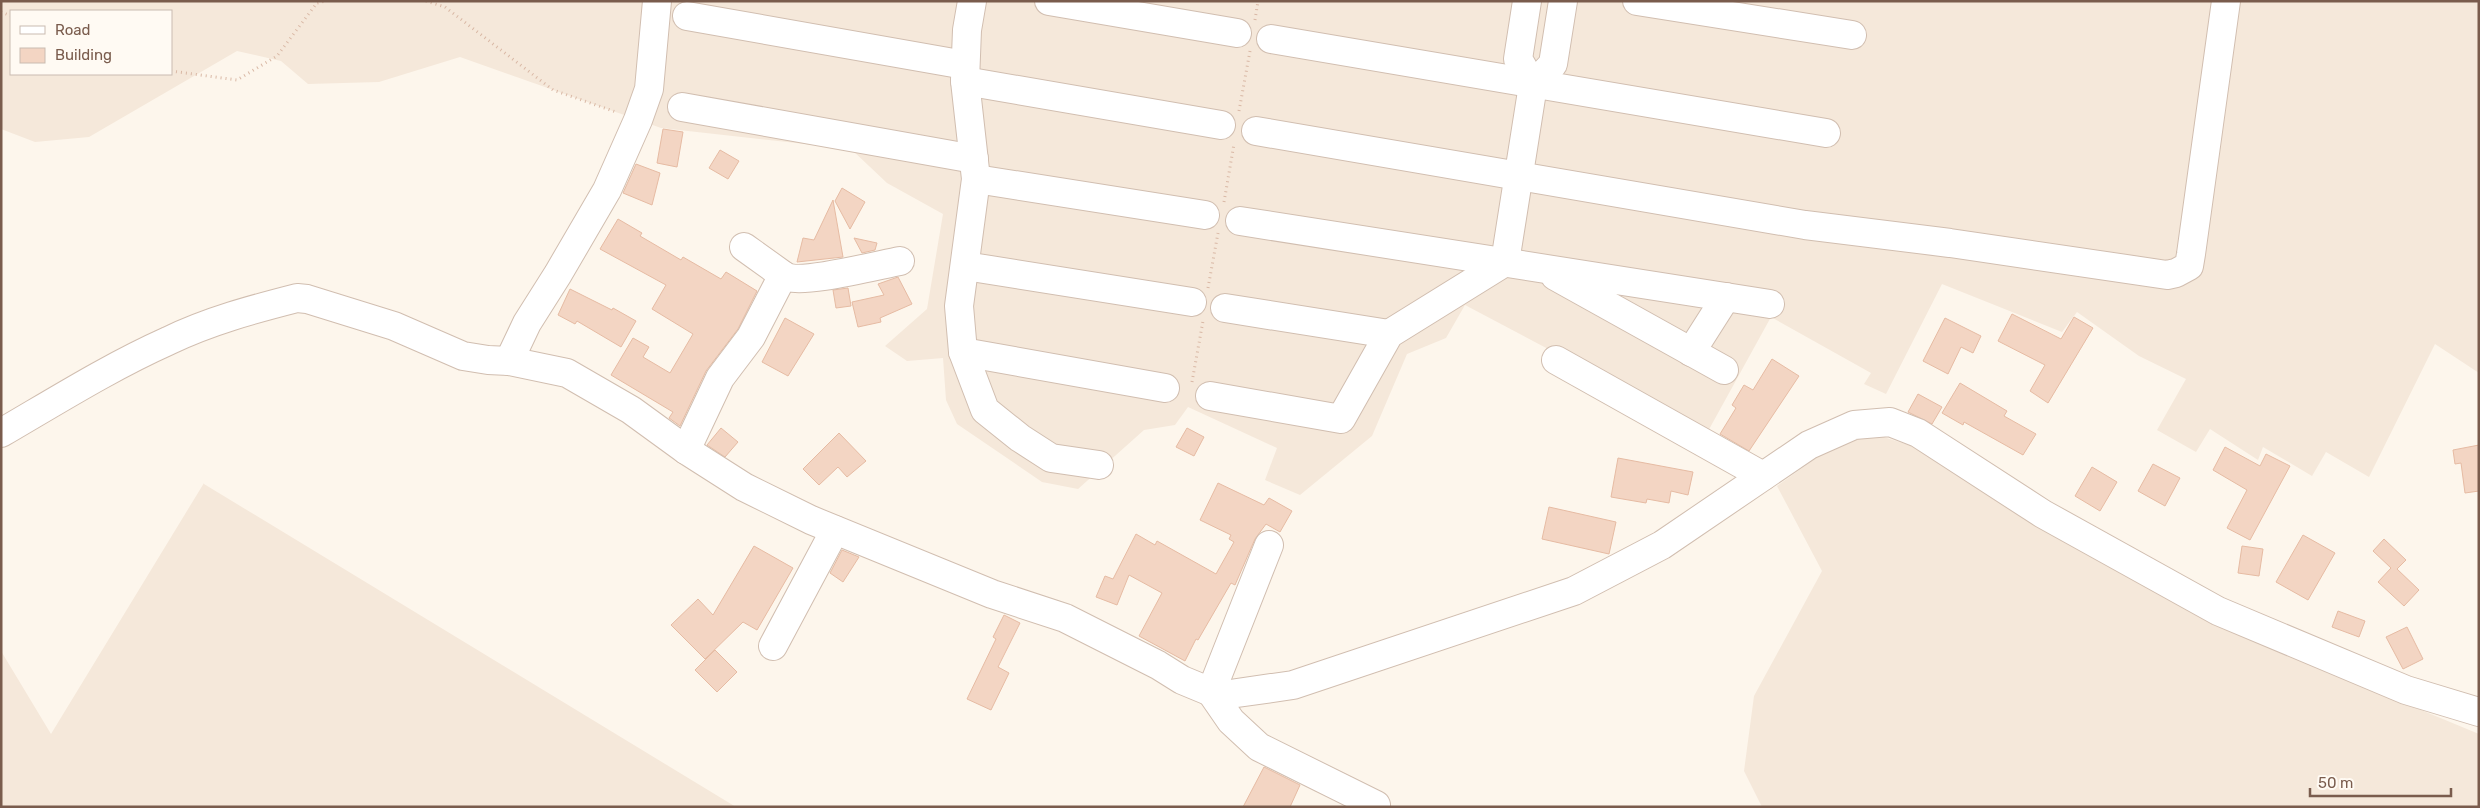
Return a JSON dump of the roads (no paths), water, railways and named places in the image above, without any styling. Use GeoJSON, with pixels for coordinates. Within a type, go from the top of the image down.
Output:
{"type":"FeatureCollection","features":[{"type":"Feature","properties":{"kind":"street"},"geometry":{"type":"LineString","coordinates":[[509,361],[527,323],[607,190],[638,120],[649,89],[657,1]]}},
{"type":"Feature","properties":{"kind":"street"},"geometry":{"type":"LineString","coordinates":[[972,1],[965,73],[975,169],[959,306],[963,352],[985,410],[1020,438],[1051,458],[1099,466]]}},
{"type":"Feature","properties":{"kind":"street"},"geometry":{"type":"LineString","coordinates":[[1049,1],[1533,85],[1826,133]]}},
{"type":"Feature","properties":{"kind":"street"},"geometry":{"type":"LineString","coordinates":[[1527,1],[1518,59],[1533,85]]}},
{"type":"Feature","properties":{"kind":"street"},"geometry":{"type":"LineString","coordinates":[[963,352],[1341,419],[1389,334],[1505,262],[1533,85],[1553,64],[1563,1]]}},
{"type":"Feature","properties":{"kind":"street"},"geometry":{"type":"LineString","coordinates":[[1637,1],[1852,35]]}},
{"type":"Feature","properties":{"kind":"street"},"geometry":{"type":"LineString","coordinates":[[687,16],[1237,128],[1805,225],[1950,243],[2155,274],[2176,274],[2189,266],[2226,1]]}},
{"type":"Feature","properties":{"kind":"street"},"geometry":{"type":"LineString","coordinates":[[682,107],[975,169],[1222,218],[1770,304]]}},
{"type":"Feature","properties":{"kind":"street"},"geometry":{"type":"LineString","coordinates":[[744,248],[783,275],[793,279],[828,275],[900,261]]}},
{"type":"Feature","properties":{"kind":"street"},"geometry":{"type":"LineString","coordinates":[[964,266],[1389,334]]}},
{"type":"Feature","properties":{"kind":"street"},"geometry":{"type":"LineString","coordinates":[[1538,267],[1724,370]]}},
{"type":"Feature","properties":{"kind":"street"},"geometry":{"type":"LineString","coordinates":[[686,450],[720,378],[751,338],[783,275]]}},
{"type":"Feature","properties":{"kind":"street"},"geometry":{"type":"LineString","coordinates":[[1691,352],[1726,297]]}},
{"type":"Feature","properties":{"kind":"street"},"geometry":{"type":"LineString","coordinates":[[1,433],[85,384],[168,340],[243,312],[298,298],[394,326],[463,356],[509,361],[567,373],[631,410],[686,450],[744,487],[835,530],[992,594],[1065,618],[1189,684],[1210,692],[1230,694],[1293,685],[1574,591],[1662,545],[1809,445],[1854,425],[1890,422],[1918,433],[2043,514],[2218,611],[2406,690],[2479,712]]}},
{"type":"Feature","properties":{"kind":"street"},"geometry":{"type":"LineString","coordinates":[[1556,360],[1763,476]]}},
{"type":"Feature","properties":{"kind":"street"},"geometry":{"type":"LineString","coordinates":[[773,646],[835,530]]}},
{"type":"Feature","properties":{"kind":"street"},"geometry":{"type":"LineString","coordinates":[[1210,692],[1269,545]]}},
{"type":"Feature","properties":{"kind":"street"},"geometry":{"type":"LineString","coordinates":[[1210,692],[1231,721],[1258,747],[1376,804]]}}]}
